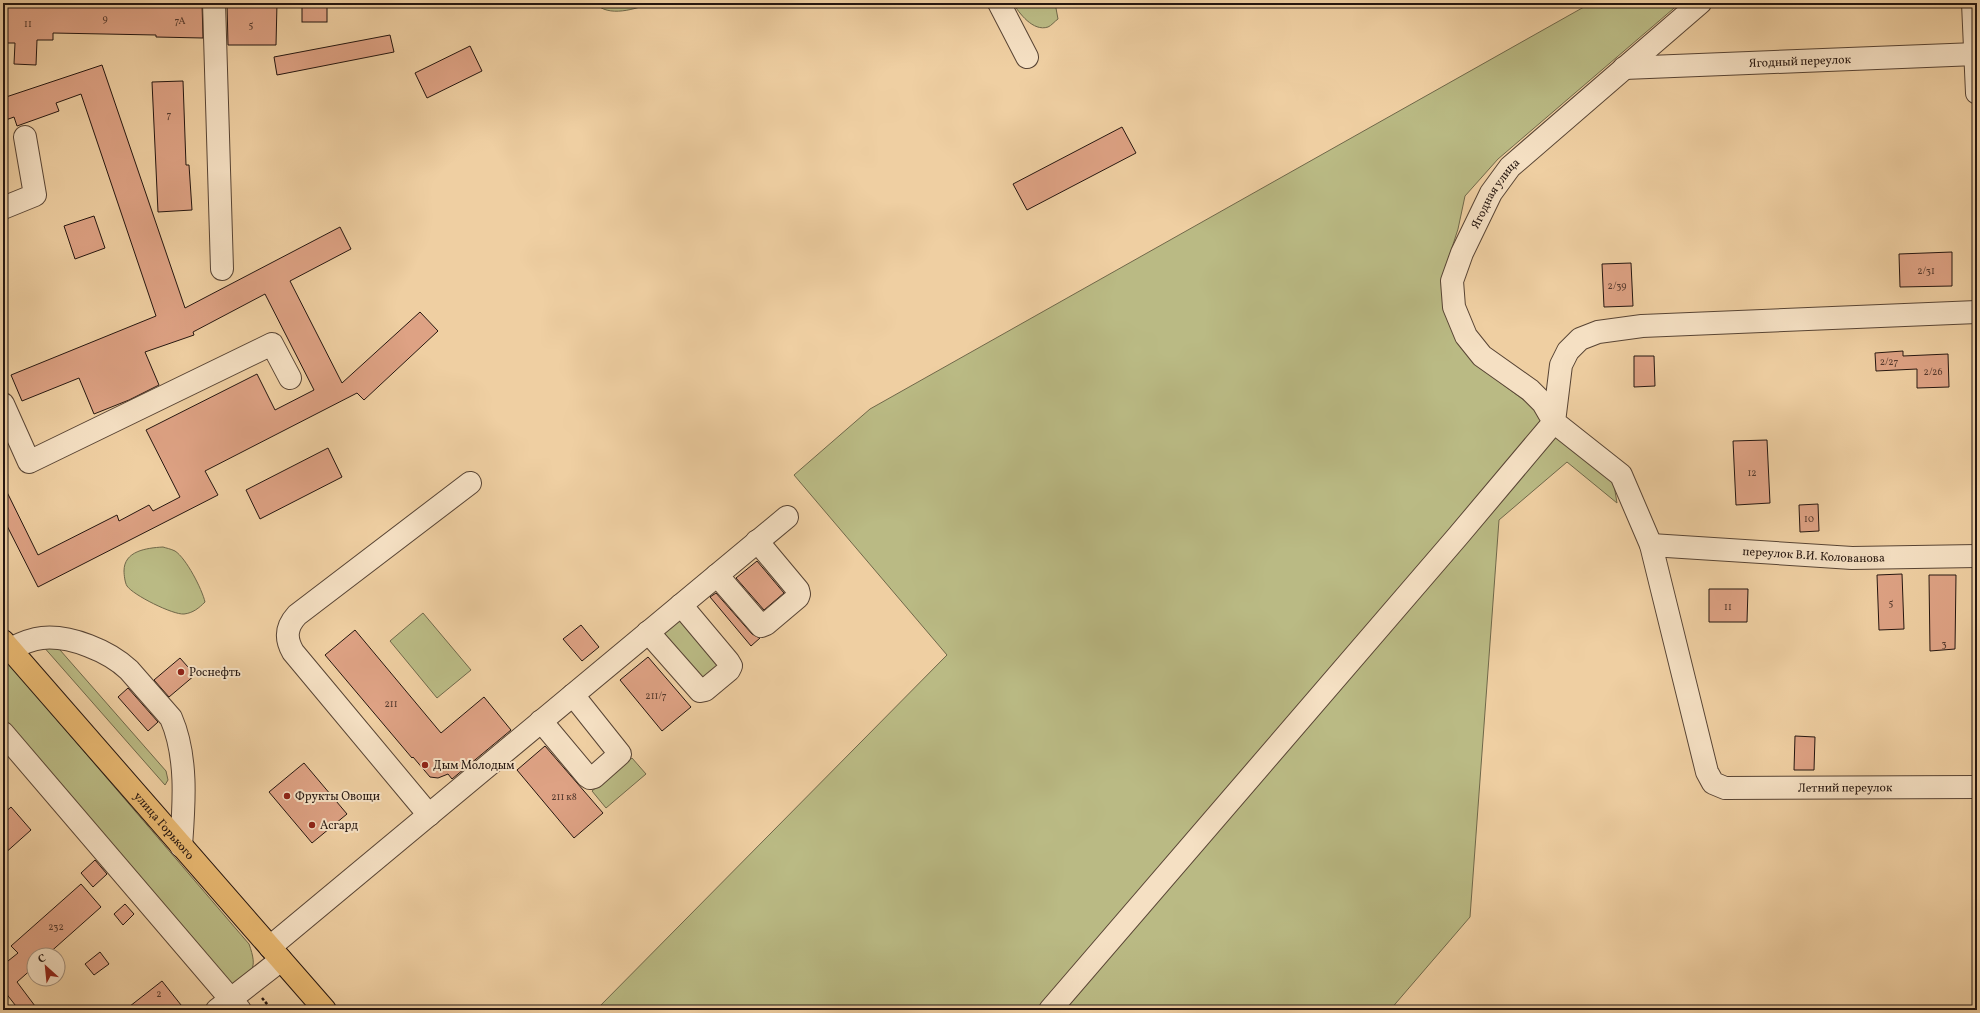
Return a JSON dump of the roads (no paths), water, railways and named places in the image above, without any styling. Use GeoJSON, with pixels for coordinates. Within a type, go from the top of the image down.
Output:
{"type":"FeatureCollection","features":[{"type":"Feature","properties":{"kind":"main road","name":"улица Горького"},"geometry":{"type":"LineString","coordinates":[[6,645],[325,1010]]}},
{"type":"Feature","properties":{"kind":"street"},"geometry":{"type":"LineString","coordinates":[[214,3],[222,269]]}},
{"type":"Feature","properties":{"kind":"street"},"geometry":{"type":"LineString","coordinates":[[999,3],[1027,57]]}},
{"type":"Feature","properties":{"kind":"street","name":"Ягодная улица"},"geometry":{"type":"LineString","coordinates":[[1554,422],[1543,403],[1530,390],[1482,356],[1466,336],[1454,307],[1452,281],[1462,253],[1491,193],[1510,167],[1700,3]]}},
{"type":"Feature","properties":{"kind":"street"},"geometry":{"type":"LineString","coordinates":[[1973,3],[1977,93]]}},
{"type":"Feature","properties":{"kind":"street","name":"Ягодный переулок"},"geometry":{"type":"LineString","coordinates":[[1624,68],[1976,54]]}},
{"type":"Feature","properties":{"kind":"street"},"geometry":{"type":"LineString","coordinates":[[3,208],[36,195],[25,137]]}},
{"type":"Feature","properties":{"kind":"street"},"geometry":{"type":"LineString","coordinates":[[1050,1010],[1453,542],[1554,422],[1561,365],[1568,350],[1580,339],[1598,332],[1642,326],[1977,312]]}},
{"type":"Feature","properties":{"kind":"street"},"geometry":{"type":"LineString","coordinates":[[3,404],[29,462],[272,344],[290,378]]}},
{"type":"Feature","properties":{"kind":"street"},"geometry":{"type":"LineString","coordinates":[[1554,422],[1621,475],[1651,545]]}},
{"type":"Feature","properties":{"kind":"street"},"geometry":{"type":"LineString","coordinates":[[429,815],[293,652],[288,644],[287,634],[288,626],[297,615],[470,482]]}},
{"type":"Feature","properties":{"kind":"street"},"geometry":{"type":"LineString","coordinates":[[3,733],[229,1006],[275,954],[429,815],[787,517]]}},
{"type":"Feature","properties":{"kind":"street"},"geometry":{"type":"LineString","coordinates":[[717,575],[761,626],[766,624],[798,597],[798,590],[757,541]]}},
{"type":"Feature","properties":{"kind":"street","name":"переулок В.И. Колованова"},"geometry":{"type":"LineString","coordinates":[[1651,545],[1852,558],[1977,556]]}},
{"type":"Feature","properties":{"kind":"street","name":"Летний переулок"},"geometry":{"type":"LineString","coordinates":[[1651,545],[1707,772],[1713,783],[1725,788],[1977,788]]}},
{"type":"Feature","properties":{"kind":"street"},"geometry":{"type":"LineString","coordinates":[[648,632],[696,690],[705,690],[728,670],[730,666],[681,605]]}},
{"type":"Feature","properties":{"kind":"street"},"geometry":{"type":"LineString","coordinates":[[6,645],[42,638],[59,638],[98,649],[122,663],[129,670],[170,718],[174,727],[180,751],[182,772],[183,803],[181,846]]}},
{"type":"Feature","properties":{"kind":"street"},"geometry":{"type":"LineString","coordinates":[[541,722],[590,778],[618,756],[620,754],[618,750],[572,695]]}},
{"type":"Feature","properties":{"kind":"place","name":"Роснефть"},"geometry":{"type":"Point","coordinates":[181,672]}},
{"type":"Feature","properties":{"kind":"place","name":"Дым Молодым"},"geometry":{"type":"Point","coordinates":[425,765]}},
{"type":"Feature","properties":{"kind":"place","name":"Фрукты Овощи"},"geometry":{"type":"Point","coordinates":[287,796]}},
{"type":"Feature","properties":{"kind":"place","name":"Асгард"},"geometry":{"type":"Point","coordinates":[312,825]}}]}
